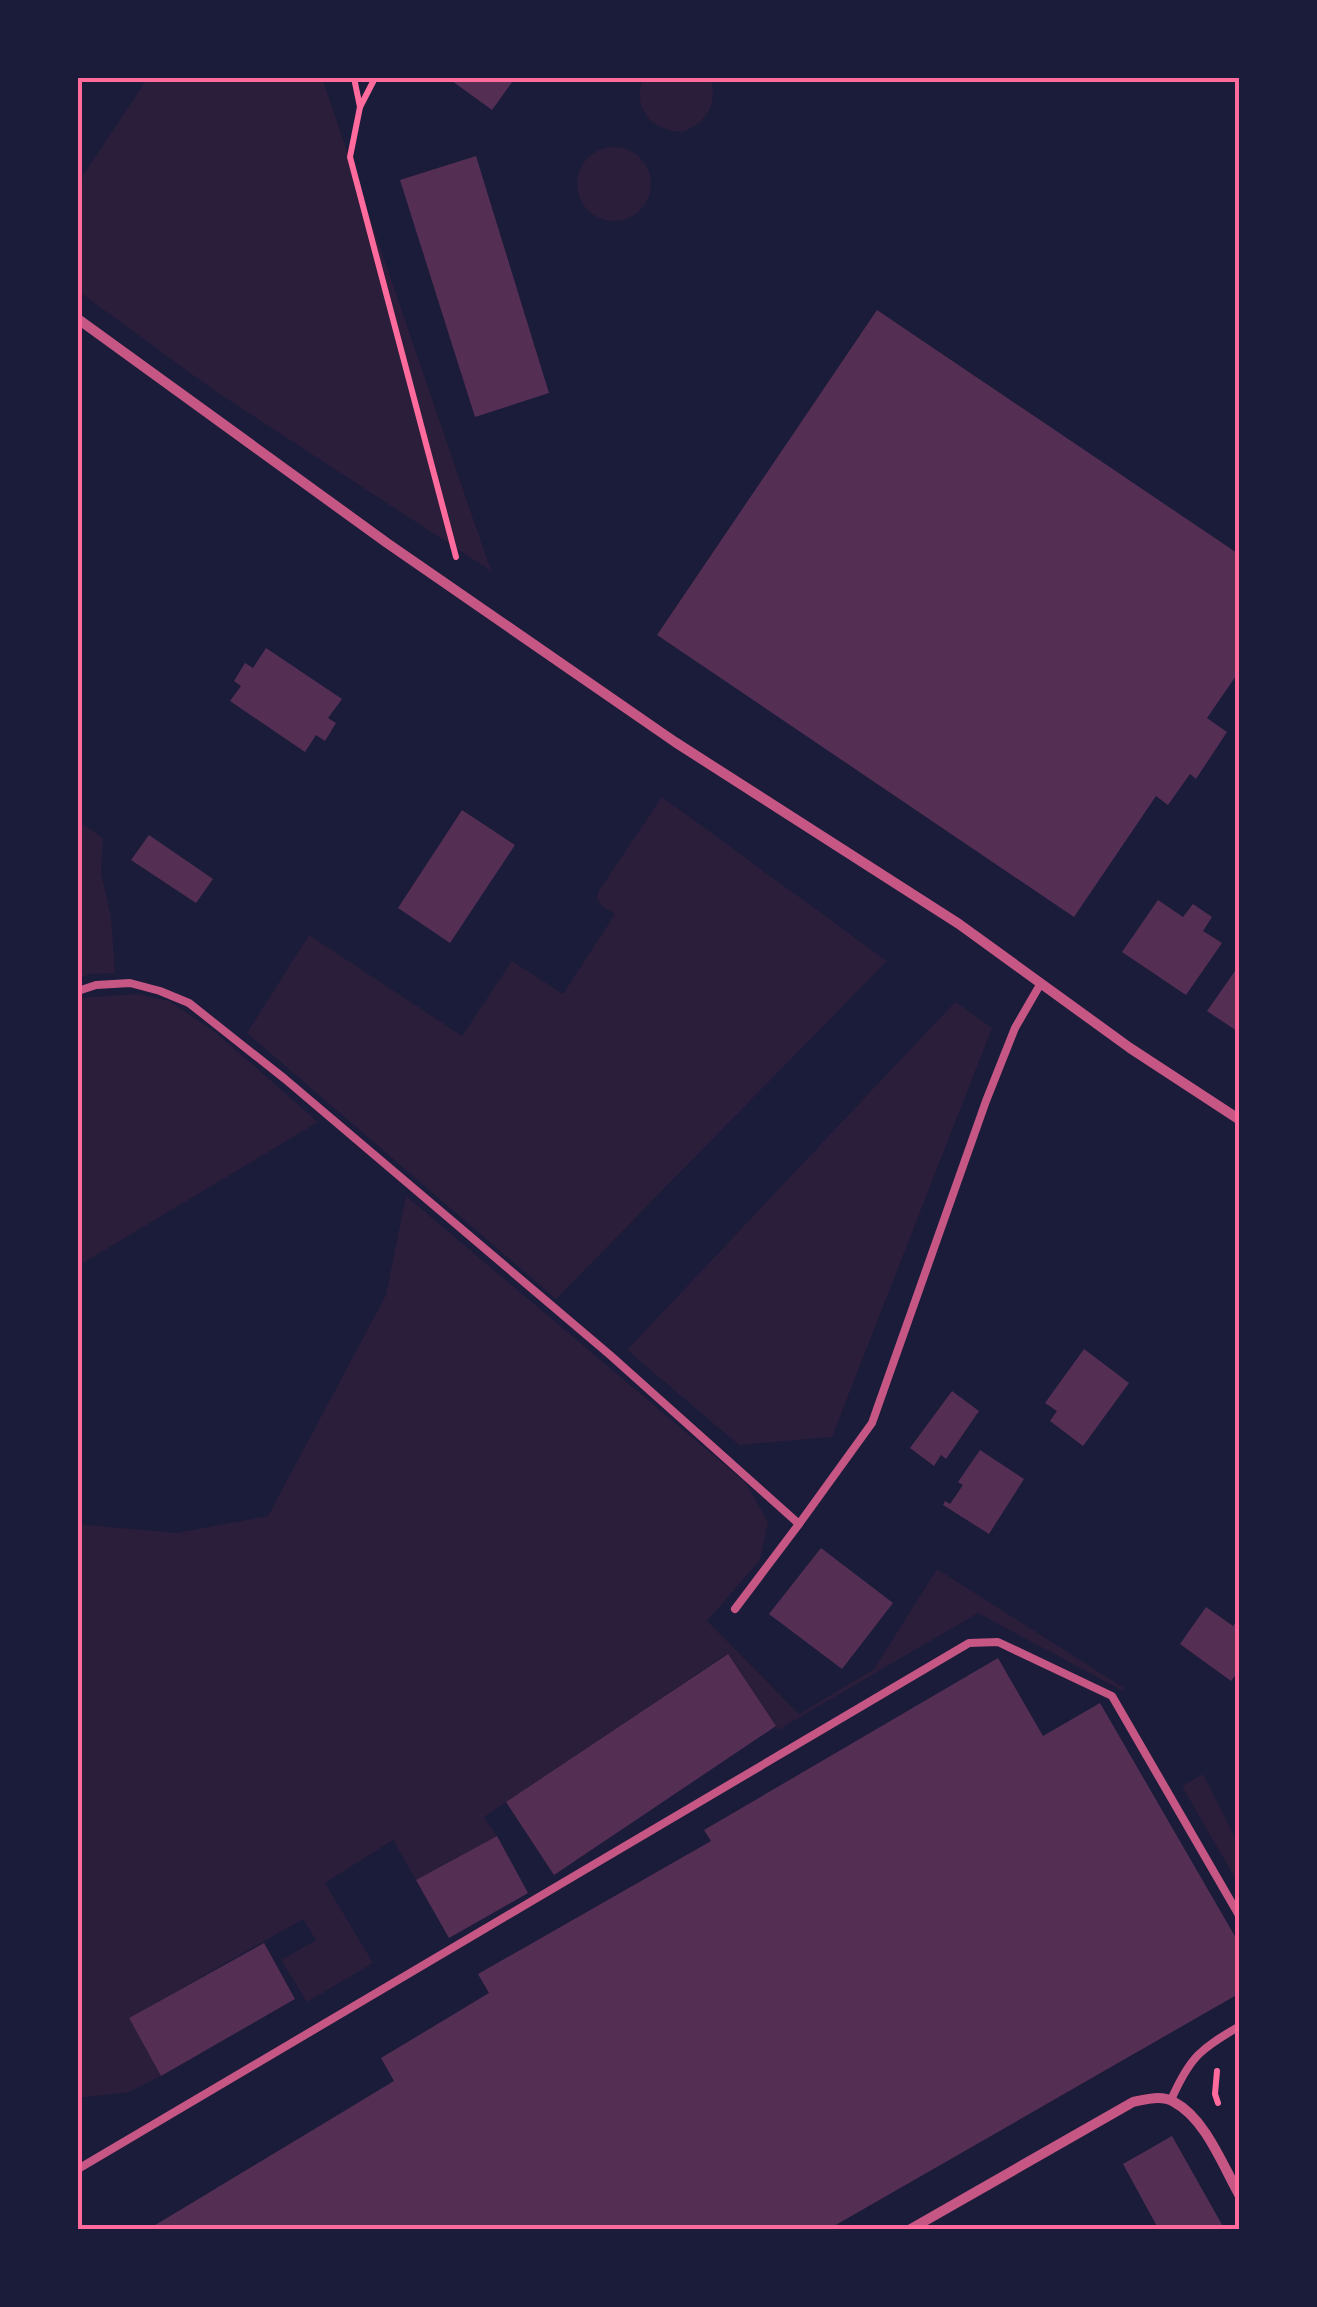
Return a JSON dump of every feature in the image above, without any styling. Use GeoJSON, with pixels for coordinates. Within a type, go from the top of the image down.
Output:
{"type":"FeatureCollection","features":[{"type":"Feature","properties":{"kind":"street"},"geometry":{"type":"LineString","coordinates":[[78,320],[388,544],[675,742],[959,924],[1130,1048],[1240,1120]]}},
{"type":"Feature","properties":{"kind":"street"},"geometry":{"type":"LineString","coordinates":[[908,2230],[1133,2102],[1150,2098],[1171,2100],[1202,2130],[1240,2196]]}},
{"type":"Feature","properties":{"kind":"lane"},"geometry":{"type":"LineString","coordinates":[[734,1609],[872,1424],[986,1101],[1016,1028],[1041,983]]}},
{"type":"Feature","properties":{"kind":"lane"},"geometry":{"type":"LineString","coordinates":[[78,991],[96,984],[130,984],[160,991],[189,1004],[300,1091],[610,1355],[799,1524]]}},
{"type":"Feature","properties":{"kind":"lane"},"geometry":{"type":"LineString","coordinates":[[78,2169],[968,1643],[998,1642],[1112,1696],[1240,1918]]}},
{"type":"Feature","properties":{"kind":"lane"},"geometry":{"type":"LineString","coordinates":[[1171,2100],[1185,2068],[1208,2044],[1240,2026]]}},
{"type":"Feature","properties":{"kind":"path"},"geometry":{"type":"LineString","coordinates":[[354,78],[360,107]]}},
{"type":"Feature","properties":{"kind":"path"},"geometry":{"type":"LineString","coordinates":[[375,78],[360,107],[350,156],[468,597]]}},
{"type":"Feature","properties":{"kind":"path"},"geometry":{"type":"LineString","coordinates":[[1208,2044],[1220,2062],[1215,2076],[1220,2108]]}},
{"type":"Feature","properties":{"kind":"shaded area"},"geometry":{"type":"Polygon","coordinates":[[[148,78],[322,78],[491,571],[215,391],[78,291],[78,183],[148,78]]]}},
{"type":"Feature","properties":{"kind":"shaded area"},"geometry":{"type":"Polygon","coordinates":[[[643,78],[710,78],[713,96],[709,111],[699,123],[683,132],[653,123],[640,99],[643,78]]]}},
{"type":"Feature","properties":{"kind":"shaded area"},"geometry":{"type":"Polygon","coordinates":[[[614,147],[640,158],[651,184],[640,210],[614,221],[588,210],[577,184],[588,158],[614,147]]]}},
{"type":"Feature","properties":{"kind":"shaded area"},"geometry":{"type":"Polygon","coordinates":[[[662,797],[887,961],[556,1299],[247,1033],[309,935],[462,1036],[512,961],[563,994],[615,914],[602,906],[598,892],[662,797]]]}},
{"type":"Feature","properties":{"kind":"shaded area"},"geometry":{"type":"Polygon","coordinates":[[[78,821],[103,838],[101,873],[111,917],[115,973],[78,978],[78,821]]]}},
{"type":"Feature","properties":{"kind":"shaded area"},"geometry":{"type":"Polygon","coordinates":[[[137,994],[169,1001],[215,1032],[318,1122],[78,1266],[78,998],[137,994]]]}},
{"type":"Feature","properties":{"kind":"shaded area"},"geometry":{"type":"Polygon","coordinates":[[[955,1002],[992,1028],[832,1437],[739,1445],[627,1350],[955,1002]]]}},
{"type":"Feature","properties":{"kind":"shaded area"},"geometry":{"type":"Polygon","coordinates":[[[406,1196],[745,1482],[768,1522],[760,1560],[707,1621],[799,1714],[874,1669],[937,1569],[1124,1688],[1121,1690],[978,1613],[778,1730],[727,1654],[484,1817],[497,1836],[416,1880],[393,1840],[325,1883],[373,1963],[307,2002],[281,1960],[316,1940],[303,1919],[129,2018],[161,2076],[129,2092],[78,2098],[78,1524],[176,1533],[268,1516],[386,1295],[406,1196]]]}},
{"type":"Feature","properties":{"kind":"shaded area"},"geometry":{"type":"Polygon","coordinates":[[[1203,1774],[1239,1845],[1239,1885],[1182,1786],[1203,1774]]]}},
{"type":"Feature","properties":{"kind":"building"},"geometry":{"type":"Polygon","coordinates":[[[448,78],[515,78],[492,110],[448,78]]]}},
{"type":"Feature","properties":{"kind":"building"},"geometry":{"type":"Polygon","coordinates":[[[476,156],[549,393],[475,417],[400,180],[476,156]]]}},
{"type":"Feature","properties":{"kind":"building"},"geometry":{"type":"Polygon","coordinates":[[[877,310],[1240,555],[1240,670],[1207,718],[1227,732],[1196,779],[1190,774],[1168,805],[1156,796],[1074,917],[657,635],[877,310]]]}},
{"type":"Feature","properties":{"kind":"building"},"geometry":{"type":"Polygon","coordinates":[[[266,648],[342,699],[328,718],[336,723],[325,741],[316,735],[305,752],[230,701],[241,686],[234,681],[245,663],[253,668],[266,648]]]}},
{"type":"Feature","properties":{"kind":"building"},"geometry":{"type":"Polygon","coordinates":[[[462,810],[515,845],[450,943],[398,908],[462,810]]]}},
{"type":"Feature","properties":{"kind":"building"},"geometry":{"type":"Polygon","coordinates":[[[149,835],[213,879],[196,903],[131,860],[149,835]]]}},
{"type":"Feature","properties":{"kind":"building"},"geometry":{"type":"Polygon","coordinates":[[[1158,900],[1183,917],[1193,904],[1212,917],[1203,931],[1222,943],[1186,995],[1122,952],[1158,900]]]}},
{"type":"Feature","properties":{"kind":"building"},"geometry":{"type":"Polygon","coordinates":[[[1240,964],[1240,1033],[1207,1011],[1240,964]]]}},
{"type":"Feature","properties":{"kind":"building"},"geometry":{"type":"Polygon","coordinates":[[[1084,1349],[1129,1383],[1083,1446],[1050,1421],[1057,1411],[1045,1403],[1084,1349]]]}},
{"type":"Feature","properties":{"kind":"building"},"geometry":{"type":"Polygon","coordinates":[[[952,1391],[979,1411],[946,1459],[941,1455],[934,1466],[910,1448],[952,1391]]]}},
{"type":"Feature","properties":{"kind":"building"},"geometry":{"type":"Polygon","coordinates":[[[980,1450],[1024,1479],[989,1534],[943,1505],[945,1501],[950,1504],[963,1485],[958,1482],[980,1450]]]}},
{"type":"Feature","properties":{"kind":"building"},"geometry":{"type":"Polygon","coordinates":[[[821,1548],[893,1603],[842,1669],[769,1614],[821,1548]]]}},
{"type":"Feature","properties":{"kind":"building"},"geometry":{"type":"Polygon","coordinates":[[[1206,1607],[1233,1626],[1240,1617],[1240,1669],[1231,1681],[1180,1644],[1206,1607]]]}},
{"type":"Feature","properties":{"kind":"building"},"geometry":{"type":"Polygon","coordinates":[[[728,1654],[776,1726],[554,1875],[506,1802],[728,1654]]]}},
{"type":"Feature","properties":{"kind":"building"},"geometry":{"type":"Polygon","coordinates":[[[998,1658],[1043,1736],[1100,1703],[1240,1945],[1240,1993],[827,2230],[147,2230],[394,2081],[381,2058],[489,1993],[478,1974],[711,1841],[704,1830],[998,1658]]]}},
{"type":"Feature","properties":{"kind":"building"},"geometry":{"type":"Polygon","coordinates":[[[497,1836],[528,1893],[449,1938],[416,1880],[497,1836]]]}},
{"type":"Feature","properties":{"kind":"building"},"geometry":{"type":"Polygon","coordinates":[[[264,1943],[295,1999],[161,2076],[129,2018],[264,1943]]]}},
{"type":"Feature","properties":{"kind":"building"},"geometry":{"type":"Polygon","coordinates":[[[1172,2136],[1225,2230],[1159,2230],[1123,2164],[1172,2136]]]}}]}
